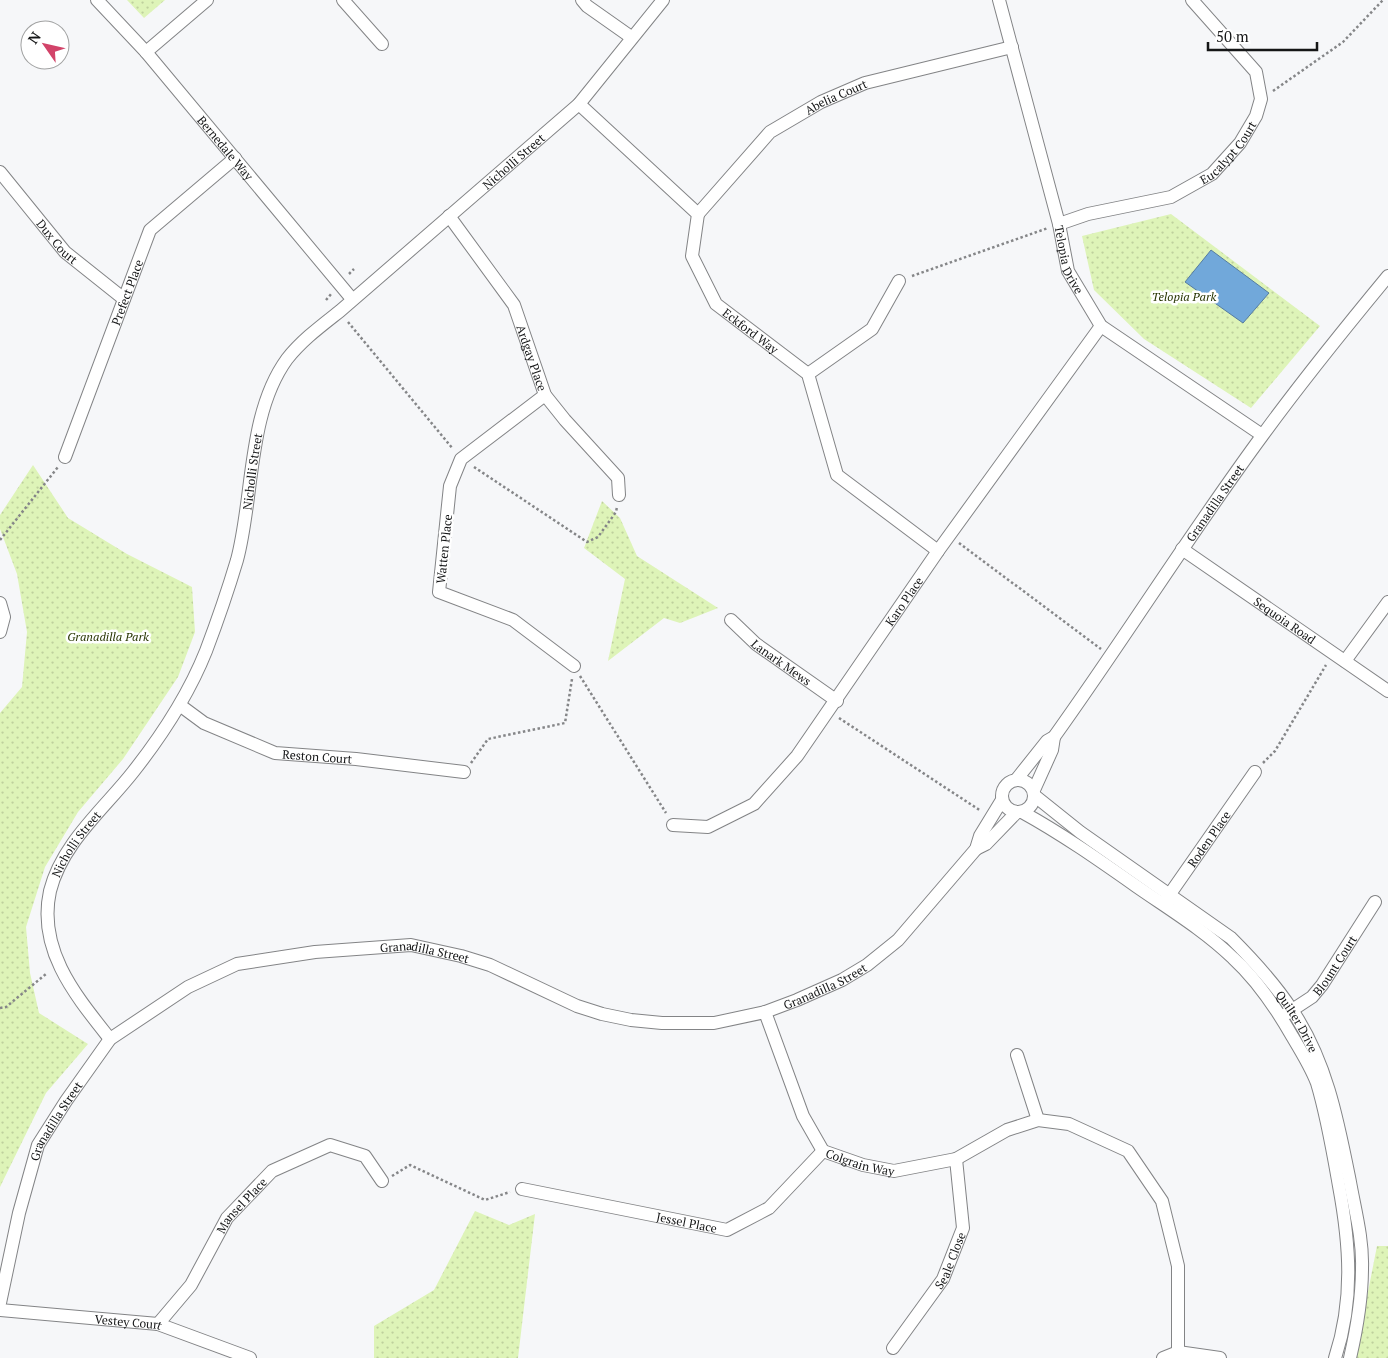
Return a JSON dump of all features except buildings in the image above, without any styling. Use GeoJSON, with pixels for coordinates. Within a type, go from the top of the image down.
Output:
{"type":"FeatureCollection","features":[{"type":"Feature","properties":{"kind":"street","name":"Bernedale Way"},"geometry":{"type":"LineString","coordinates":[[97,0],[146,52],[352,299]]}},
{"type":"Feature","properties":{"kind":"street"},"geometry":{"type":"LineString","coordinates":[[146,52],[206,0]]}},
{"type":"Feature","properties":{"kind":"street"},"geometry":{"type":"LineString","coordinates":[[343,0],[382,44]]}},
{"type":"Feature","properties":{"kind":"street"},"geometry":{"type":"LineString","coordinates":[[582,0],[586,6],[631,37]]}},
{"type":"Feature","properties":{"kind":"street","name":"Nicholli Street"},"geometry":{"type":"LineString","coordinates":[[110,1039],[82,1004],[54,958],[48,924],[50,891],[60,862],[96,813],[133,772],[181,706],[206,650],[237,559],[260,423],[270,390],[287,360],[300,345],[579,104],[631,37],[663,0]]}},
{"type":"Feature","properties":{"kind":"street","name":"Telopia Drive"},"geometry":{"type":"LineString","coordinates":[[999,0],[1059,224],[1068,271],[1101,326],[1262,435]]}},
{"type":"Feature","properties":{"kind":"street"},"geometry":{"type":"LineString","coordinates":[[1192,0],[1256,72],[1261,99]]}},
{"type":"Feature","properties":{"kind":"street","name":"Abelia Court"},"geometry":{"type":"LineString","coordinates":[[698,214],[770,132],[821,102],[865,83],[1012,46]]}},
{"type":"Feature","properties":{"kind":"street","name":"Eucalypt Court"},"geometry":{"type":"LineString","coordinates":[[1059,224],[1088,214],[1171,196],[1212,174],[1240,143],[1256,116],[1261,99]]}},
{"type":"Feature","properties":{"kind":"street"},"geometry":{"type":"LineString","coordinates":[[579,104],[698,214]]}},
{"type":"Feature","properties":{"kind":"street","name":"Prefect Place"},"geometry":{"type":"LineString","coordinates":[[65,457],[150,230],[234,158]]}},
{"type":"Feature","properties":{"kind":"street","name":"Dux Court"},"geometry":{"type":"LineString","coordinates":[[0,172],[65,252],[124,298]]}},
{"type":"Feature","properties":{"kind":"street","name":"Eckford Way"},"geometry":{"type":"LineString","coordinates":[[698,214],[692,256],[716,304],[808,374]]}},
{"type":"Feature","properties":{"kind":"street","name":"Ardgay Place"},"geometry":{"type":"LineString","coordinates":[[449,216],[514,305],[546,395],[565,420],[618,478],[619,495]]}},
{"type":"Feature","properties":{"kind":"street","name":"Granadilla Street"},"geometry":{"type":"LineString","coordinates":[[1016,780],[1047,742],[1054,737],[1111,657],[1182,549],[1262,435],[1388,276]]}},
{"type":"Feature","properties":{"kind":"street"},"geometry":{"type":"LineString","coordinates":[[899,281],[872,329],[808,374],[837,475],[938,551]]}},
{"type":"Feature","properties":{"kind":"street","name":"Karo Place"},"geometry":{"type":"LineString","coordinates":[[673,825],[708,827],[754,804],[797,756],[938,551],[1101,326]]}},
{"type":"Feature","properties":{"kind":"street"},"geometry":{"type":"LineString","coordinates":[[461,459],[546,395]]}},
{"type":"Feature","properties":{"kind":"street","name":"Watten Place"},"geometry":{"type":"LineString","coordinates":[[461,459],[450,486],[439,592],[513,620],[574,666]]}},
{"type":"Feature","properties":{"kind":"street","name":"Sequoia Road"},"geometry":{"type":"LineString","coordinates":[[1182,549],[1388,690]]}},
{"type":"Feature","properties":{"kind":"street"},"geometry":{"type":"LineString","coordinates":[[1345,661],[1388,602]]}},
{"type":"Feature","properties":{"kind":"street"},"geometry":{"type":"LineString","coordinates":[[0,603],[4,617],[0,632]]}},
{"type":"Feature","properties":{"kind":"street","name":"Lanark Mews"},"geometry":{"type":"LineString","coordinates":[[731,620],[756,644],[833,706]]}},
{"type":"Feature","properties":{"kind":"street","name":"Reston Court"},"geometry":{"type":"LineString","coordinates":[[181,706],[204,723],[275,753],[356,759],[464,772]]}},
{"type":"Feature","properties":{"kind":"street","name":"Granadilla Street"},"geometry":{"type":"LineString","coordinates":[[1034,793],[1052,750],[1054,737]]}},
{"type":"Feature","properties":{"kind":"street","name":"Roden Place"},"geometry":{"type":"LineString","coordinates":[[1166,900],[1255,772]]}},
{"type":"Feature","properties":{"kind":"street"},"geometry":{"type":"LineString","coordinates":[[1016,780],[1026,782],[1034,793],[1031,806],[1020,812],[1007,808],[1002,800],[1004,788],[1016,780]]}},
{"type":"Feature","properties":{"kind":"street","name":"Quilter Drive"},"geometry":{"type":"LineString","coordinates":[[1034,793],[1234,958],[1256,982],[1281,1017],[1316,1082],[1345,1217],[1350,1279],[1346,1312],[1335,1358]]}},
{"type":"Feature","properties":{"kind":"street","name":"Granadilla Street"},"geometry":{"type":"LineString","coordinates":[[976,849],[980,836],[1002,800]]}},
{"type":"Feature","properties":{"kind":"street","name":"Granadilla Street"},"geometry":{"type":"LineString","coordinates":[[0,1302],[19,1213],[38,1146],[66,1100],[110,1039],[188,987],[237,964],[315,952],[411,945],[461,956],[490,965],[577,1006],[631,1020],[662,1023],[714,1023],[765,1012],[842,980],[867,965],[898,940],[976,849],[986,844],[1020,812]]}},
{"type":"Feature","properties":{"kind":"street","name":"Quilter Drive"},"geometry":{"type":"LineString","coordinates":[[1020,812],[1066,837],[1166,900],[1231,938],[1293,1011],[1322,1066],[1332,1094],[1361,1237],[1361,1298],[1350,1358]]}},
{"type":"Feature","properties":{"kind":"street","name":"Blount Court"},"geometry":{"type":"LineString","coordinates":[[1281,1017],[1312,997],[1322,986],[1375,902]]}},
{"type":"Feature","properties":{"kind":"street","name":"Colgrain Way"},"geometry":{"type":"LineString","coordinates":[[765,1012],[803,1116],[823,1151],[863,1164],[894,1171],[956,1159],[1007,1130],[1038,1120],[1069,1124],[1128,1151],[1162,1201],[1178,1266],[1178,1352]]}},
{"type":"Feature","properties":{"kind":"street"},"geometry":{"type":"LineString","coordinates":[[1017,1055],[1038,1120]]}},
{"type":"Feature","properties":{"kind":"street","name":"Mansel Place"},"geometry":{"type":"LineString","coordinates":[[158,1324],[191,1285],[227,1218],[272,1171],[330,1145],[365,1156],[382,1181]]}},
{"type":"Feature","properties":{"kind":"street","name":"Jessel Place"},"geometry":{"type":"LineString","coordinates":[[522,1189],[727,1230],[769,1208],[823,1151]]}},
{"type":"Feature","properties":{"kind":"street","name":"Seale Close"},"geometry":{"type":"LineString","coordinates":[[892,1348],[943,1279],[963,1228],[956,1159]]}},
{"type":"Feature","properties":{"kind":"street","name":"Vestey Court"},"geometry":{"type":"LineString","coordinates":[[0,1310],[158,1324],[250,1358]]}},
{"type":"Feature","properties":{"kind":"street"},"geometry":{"type":"LineString","coordinates":[[1163,1358],[1178,1352],[1220,1358]]}},
{"type":"Feature","properties":{"kind":"path"},"geometry":{"type":"LineString","coordinates":[[1261,99],[1343,42],[1383,0]]}},
{"type":"Feature","properties":{"kind":"path"},"geometry":{"type":"LineString","coordinates":[[899,281],[1059,224]]}},
{"type":"Feature","properties":{"kind":"path"},"geometry":{"type":"LineString","coordinates":[[340,311],[461,459],[587,542],[598,538],[616,512],[619,495]]}},
{"type":"Feature","properties":{"kind":"path"},"geometry":{"type":"LineString","coordinates":[[0,540],[65,457]]}},
{"type":"Feature","properties":{"kind":"path"},"geometry":{"type":"LineString","coordinates":[[950,536],[1111,657]]}},
{"type":"Feature","properties":{"kind":"path"},"geometry":{"type":"LineString","coordinates":[[1255,772],[1275,751],[1334,654]]}},
{"type":"Feature","properties":{"kind":"path"},"geometry":{"type":"LineString","coordinates":[[464,772],[488,739],[565,723],[574,666]]}},
{"type":"Feature","properties":{"kind":"path"},"geometry":{"type":"LineString","coordinates":[[574,666],[673,825]]}},
{"type":"Feature","properties":{"kind":"path"},"geometry":{"type":"LineString","coordinates":[[833,706],[992,818]]}},
{"type":"Feature","properties":{"kind":"path"},"geometry":{"type":"LineString","coordinates":[[0,1008],[6,1007],[46,974]]}},
{"type":"Feature","properties":{"kind":"path"},"geometry":{"type":"LineString","coordinates":[[382,1181],[410,1165],[485,1200],[522,1189]]}},
{"type":"Feature","properties":{"kind":"green space"},"geometry":{"type":"Polygon","coordinates":[[[127,0],[165,0],[144,18],[127,0]]]}},
{"type":"Feature","properties":{"kind":"green space","name":"Telopia Park"},"geometry":{"type":"Polygon","coordinates":[[[1171,214],[1320,326],[1251,408],[1144,339],[1094,290],[1082,236],[1171,214]]]}},
{"type":"Feature","properties":{"kind":"green space","name":"Granadilla Park"},"geometry":{"type":"Polygon","coordinates":[[[33,465],[68,518],[127,554],[192,587],[195,632],[178,677],[123,759],[78,812],[45,867],[26,927],[30,973],[39,1013],[88,1044],[46,1093],[0,1187],[0,713],[22,687],[27,632],[17,574],[0,529],[0,515],[33,465]]]}},
{"type":"Feature","properties":{"kind":"green space"},"geometry":{"type":"Polygon","coordinates":[[[602,501],[620,518],[637,556],[718,608],[680,623],[664,618],[608,661],[625,579],[584,548],[602,501]]]}},
{"type":"Feature","properties":{"kind":"green space"},"geometry":{"type":"Polygon","coordinates":[[[475,1211],[509,1225],[535,1214],[518,1358],[374,1358],[374,1326],[434,1290],[475,1211]]]}},
{"type":"Feature","properties":{"kind":"green space"},"geometry":{"type":"Polygon","coordinates":[[[1377,1246],[1388,1246],[1388,1358],[1355,1358],[1377,1246]]]}},
{"type":"Feature","properties":{"kind":"water"},"geometry":{"type":"Polygon","coordinates":[[[1211,250],[1269,293],[1243,323],[1185,282],[1211,250]]]}}]}
